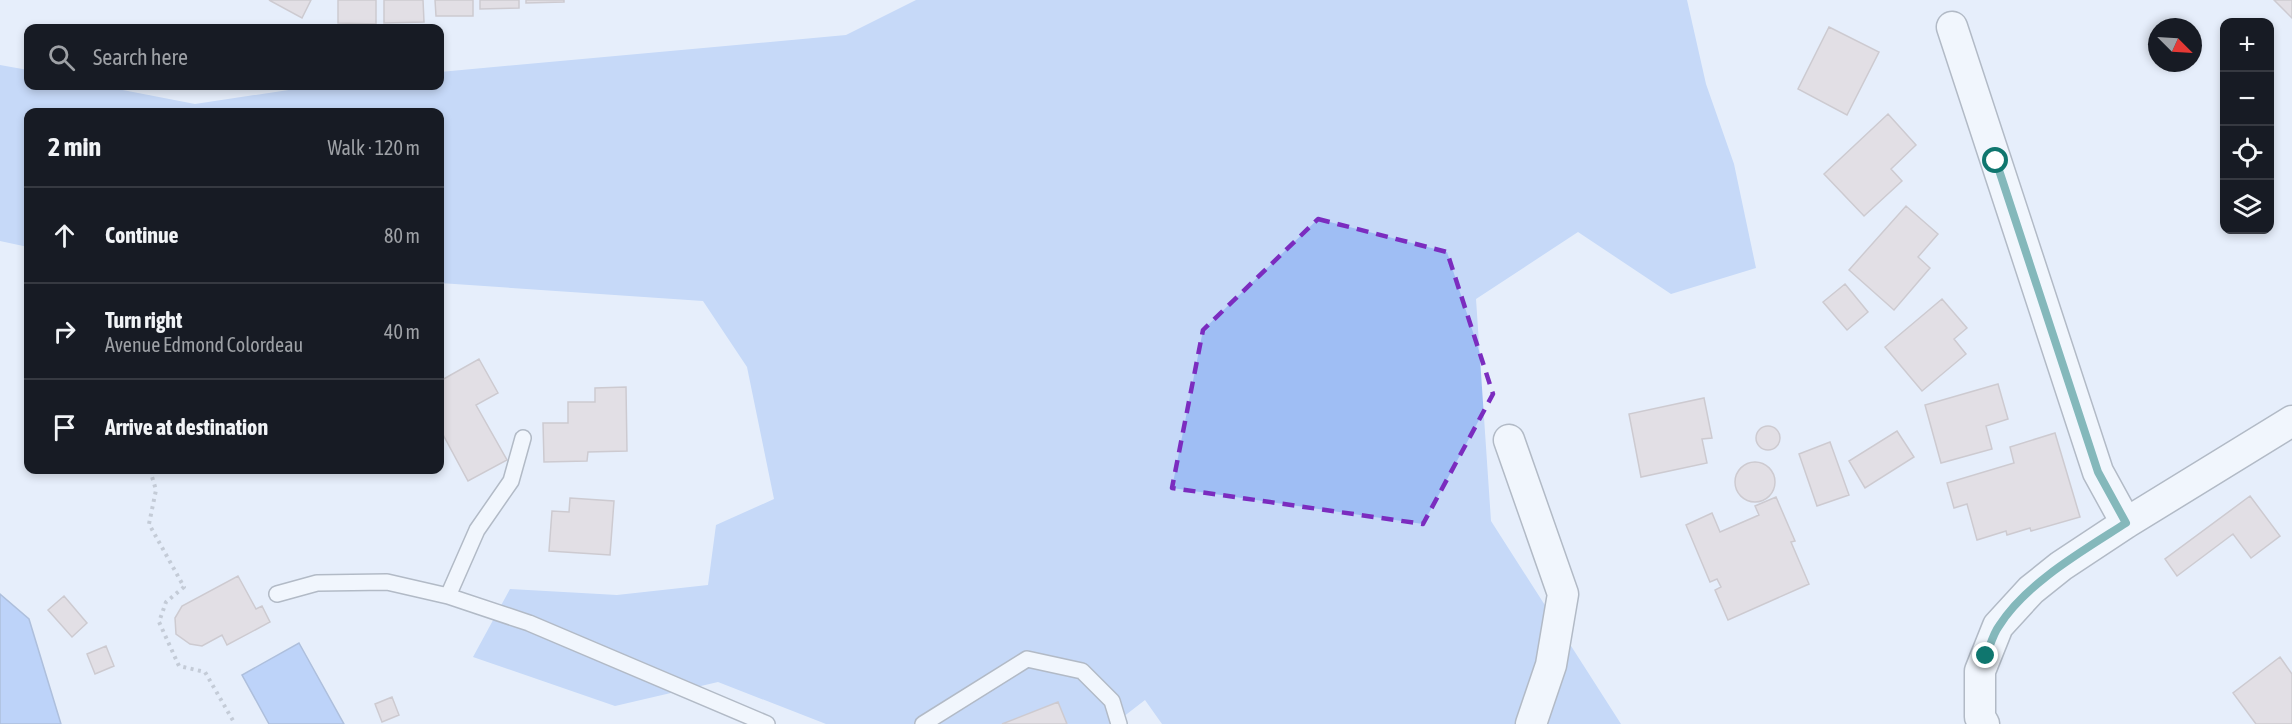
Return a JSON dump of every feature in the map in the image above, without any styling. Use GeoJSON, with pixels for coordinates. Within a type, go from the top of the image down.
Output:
{"type":"FeatureCollection","features":[{"type":"Feature","properties":{"kind":"street"},"geometry":{"type":"LineString","coordinates":[[1952,27],[2098,472],[2126,523]]}},
{"type":"Feature","properties":{"kind":"street"},"geometry":{"type":"LineString","coordinates":[[1984,724],[1980,717],[1980,671],[1998,626],[2031,590],[2061,566],[2126,523],[2292,421]]}},
{"type":"Feature","properties":{"kind":"street"},"geometry":{"type":"LineString","coordinates":[[1509,440],[1563,594],[1551,666],[1531,724]]}},
{"type":"Feature","properties":{"kind":"lane"},"geometry":{"type":"LineString","coordinates":[[448,596],[477,530],[511,482],[523,438]]}},
{"type":"Feature","properties":{"kind":"lane"},"geometry":{"type":"LineString","coordinates":[[277,594],[317,583],[387,582],[448,596],[529,623],[767,724]]}},
{"type":"Feature","properties":{"kind":"lane"},"geometry":{"type":"LineString","coordinates":[[923,724],[1027,659],[1082,671],[1112,701],[1119,724]]}},
{"type":"Feature","properties":{"kind":"path"},"geometry":{"type":"LineString","coordinates":[[151,474],[156,490],[148,524],[184,586],[166,602],[159,622],[179,666],[205,672],[235,724]]}},
{"type":"Feature","properties":{"kind":"highlighted area"},"geometry":{"type":"Polygon","coordinates":[[[1318,219],[1447,252],[1493,394],[1423,524],[1172,488],[1203,330],[1318,219]]]}},
{"type":"Feature","properties":{"kind":"shaded area"},"geometry":{"type":"Polygon","coordinates":[[[916,0],[1687,0],[1706,84],[1734,164],[1756,268],[1671,294],[1578,232],[1476,299],[1491,521],[1621,724],[1162,724],[1145,700],[1114,724],[826,724],[718,682],[615,706],[473,657],[510,589],[617,595],[708,585],[716,525],[774,499],[747,367],[703,301],[444,283],[444,108],[24,108],[24,246],[0,241],[0,65],[24,69],[24,90],[123,90],[195,104],[288,90],[444,90],[444,72],[846,35],[916,0]]]}},
{"type":"Feature","properties":{"kind":"shaded area"},"geometry":{"type":"Polygon","coordinates":[[[0,594],[29,619],[61,724],[0,724],[0,594]]]}},
{"type":"Feature","properties":{"kind":"shaded area"},"geometry":{"type":"Polygon","coordinates":[[[299,643],[344,724],[269,724],[242,675],[299,643]]]}},
{"type":"Feature","properties":{"kind":"building"},"geometry":{"type":"Polygon","coordinates":[[[269,0],[311,0],[302,18],[269,0]]]}},
{"type":"Feature","properties":{"kind":"building"},"geometry":{"type":"Polygon","coordinates":[[[338,0],[376,0],[376,24],[338,23],[338,0]]]}},
{"type":"Feature","properties":{"kind":"building"},"geometry":{"type":"Polygon","coordinates":[[[384,0],[423,0],[424,22],[384,23],[384,0]]]}},
{"type":"Feature","properties":{"kind":"building"},"geometry":{"type":"Polygon","coordinates":[[[435,0],[473,0],[473,16],[436,16],[435,0]]]}},
{"type":"Feature","properties":{"kind":"building"},"geometry":{"type":"Polygon","coordinates":[[[480,0],[519,0],[519,8],[480,9],[480,0]]]}},
{"type":"Feature","properties":{"kind":"building"},"geometry":{"type":"Polygon","coordinates":[[[526,0],[564,0],[564,2],[526,3],[526,0]]]}},
{"type":"Feature","properties":{"kind":"building"},"geometry":{"type":"Polygon","coordinates":[[[2274,0],[2292,0],[2292,18],[2274,0]]]}},
{"type":"Feature","properties":{"kind":"building"},"geometry":{"type":"Polygon","coordinates":[[[1829,27],[1879,52],[1847,115],[1798,89],[1829,27]]]}},
{"type":"Feature","properties":{"kind":"building"},"geometry":{"type":"Polygon","coordinates":[[[1888,114],[1916,145],[1891,169],[1902,181],[1864,216],[1824,174],[1888,114]]]}},
{"type":"Feature","properties":{"kind":"building"},"geometry":{"type":"Polygon","coordinates":[[[1906,206],[1938,234],[1918,257],[1930,268],[1894,310],[1849,270],[1906,206]]]}},
{"type":"Feature","properties":{"kind":"building"},"geometry":{"type":"Polygon","coordinates":[[[1845,284],[1868,312],[1847,330],[1823,302],[1845,284]]]}},
{"type":"Feature","properties":{"kind":"building"},"geometry":{"type":"Polygon","coordinates":[[[1942,299],[1967,328],[1954,339],[1966,354],[1922,391],[1885,347],[1942,299]]]}},
{"type":"Feature","properties":{"kind":"building"},"geometry":{"type":"Polygon","coordinates":[[[479,359],[498,393],[476,405],[507,460],[468,481],[444,436],[444,379],[479,359]]]}},
{"type":"Feature","properties":{"kind":"building"},"geometry":{"type":"Polygon","coordinates":[[[1998,384],[2008,419],[1986,426],[1992,449],[1941,463],[1925,405],[1998,384]]]}},
{"type":"Feature","properties":{"kind":"building"},"geometry":{"type":"Polygon","coordinates":[[[626,387],[627,451],[588,452],[587,461],[544,462],[543,423],[568,423],[568,402],[595,402],[595,388],[626,387]]]}},
{"type":"Feature","properties":{"kind":"building"},"geometry":{"type":"Polygon","coordinates":[[[1704,398],[1712,438],[1702,439],[1707,463],[1641,477],[1629,414],[1704,398]]]}},
{"type":"Feature","properties":{"kind":"building"},"geometry":{"type":"Polygon","coordinates":[[[1768,426],[1776,430],[1780,438],[1776,446],[1768,450],[1760,446],[1756,438],[1760,430],[1768,426]]]}},
{"type":"Feature","properties":{"kind":"building"},"geometry":{"type":"Polygon","coordinates":[[[1897,431],[1914,457],[1865,488],[1849,461],[1897,431]]]}},
{"type":"Feature","properties":{"kind":"building"},"geometry":{"type":"Polygon","coordinates":[[[2055,433],[2080,517],[2031,531],[2030,528],[2007,535],[2006,531],[1977,540],[1967,504],[1954,508],[1947,483],[2014,463],[2010,447],[2055,433]]]}},
{"type":"Feature","properties":{"kind":"building"},"geometry":{"type":"Polygon","coordinates":[[[1830,442],[1849,495],[1817,506],[1799,454],[1830,442]]]}},
{"type":"Feature","properties":{"kind":"building"},"geometry":{"type":"Polygon","coordinates":[[[1755,462],[1763,463],[1769,468],[1774,474],[1774,490],[1769,496],[1763,501],[1755,502],[1747,501],[1741,496],[1736,490],[1735,482],[1736,474],[1741,468],[1747,463],[1755,462]]]}},
{"type":"Feature","properties":{"kind":"building"},"geometry":{"type":"Polygon","coordinates":[[[2250,496],[2280,536],[2251,558],[2233,534],[2177,576],[2165,559],[2250,496]]]}},
{"type":"Feature","properties":{"kind":"building"},"geometry":{"type":"Polygon","coordinates":[[[1776,497],[1795,541],[1791,542],[1809,584],[1728,620],[1715,590],[1721,587],[1717,579],[1710,582],[1686,525],[1712,513],[1720,532],[1759,515],[1755,506],[1776,497]]]}},
{"type":"Feature","properties":{"kind":"building"},"geometry":{"type":"Polygon","coordinates":[[[570,498],[614,501],[610,555],[549,551],[552,511],[569,512],[570,498]]]}},
{"type":"Feature","properties":{"kind":"building"},"geometry":{"type":"Polygon","coordinates":[[[238,576],[256,609],[262,606],[270,622],[227,645],[222,635],[202,646],[190,644],[176,634],[175,618],[182,606],[238,576]]]}},
{"type":"Feature","properties":{"kind":"building"},"geometry":{"type":"Polygon","coordinates":[[[64,596],[87,623],[72,637],[48,610],[64,596]]]}},
{"type":"Feature","properties":{"kind":"building"},"geometry":{"type":"Polygon","coordinates":[[[106,646],[114,666],[95,674],[87,654],[106,646]]]}},
{"type":"Feature","properties":{"kind":"building"},"geometry":{"type":"Polygon","coordinates":[[[2280,657],[2292,674],[2292,724],[2256,724],[2233,693],[2280,657]]]}},
{"type":"Feature","properties":{"kind":"building"},"geometry":{"type":"Polygon","coordinates":[[[392,697],[399,715],[382,722],[375,704],[392,697]]]}},
{"type":"Feature","properties":{"kind":"building"},"geometry":{"type":"Polygon","coordinates":[[[1058,702],[1067,724],[1002,724],[1058,702]]]}},
{"type":"Feature","properties":{"kind":"route"},"geometry":{"type":"LineString","coordinates":[[1986,656],[1998,626],[2031,590],[2061,566],[2126,523],[2098,472],[1996,161]]}}]}
